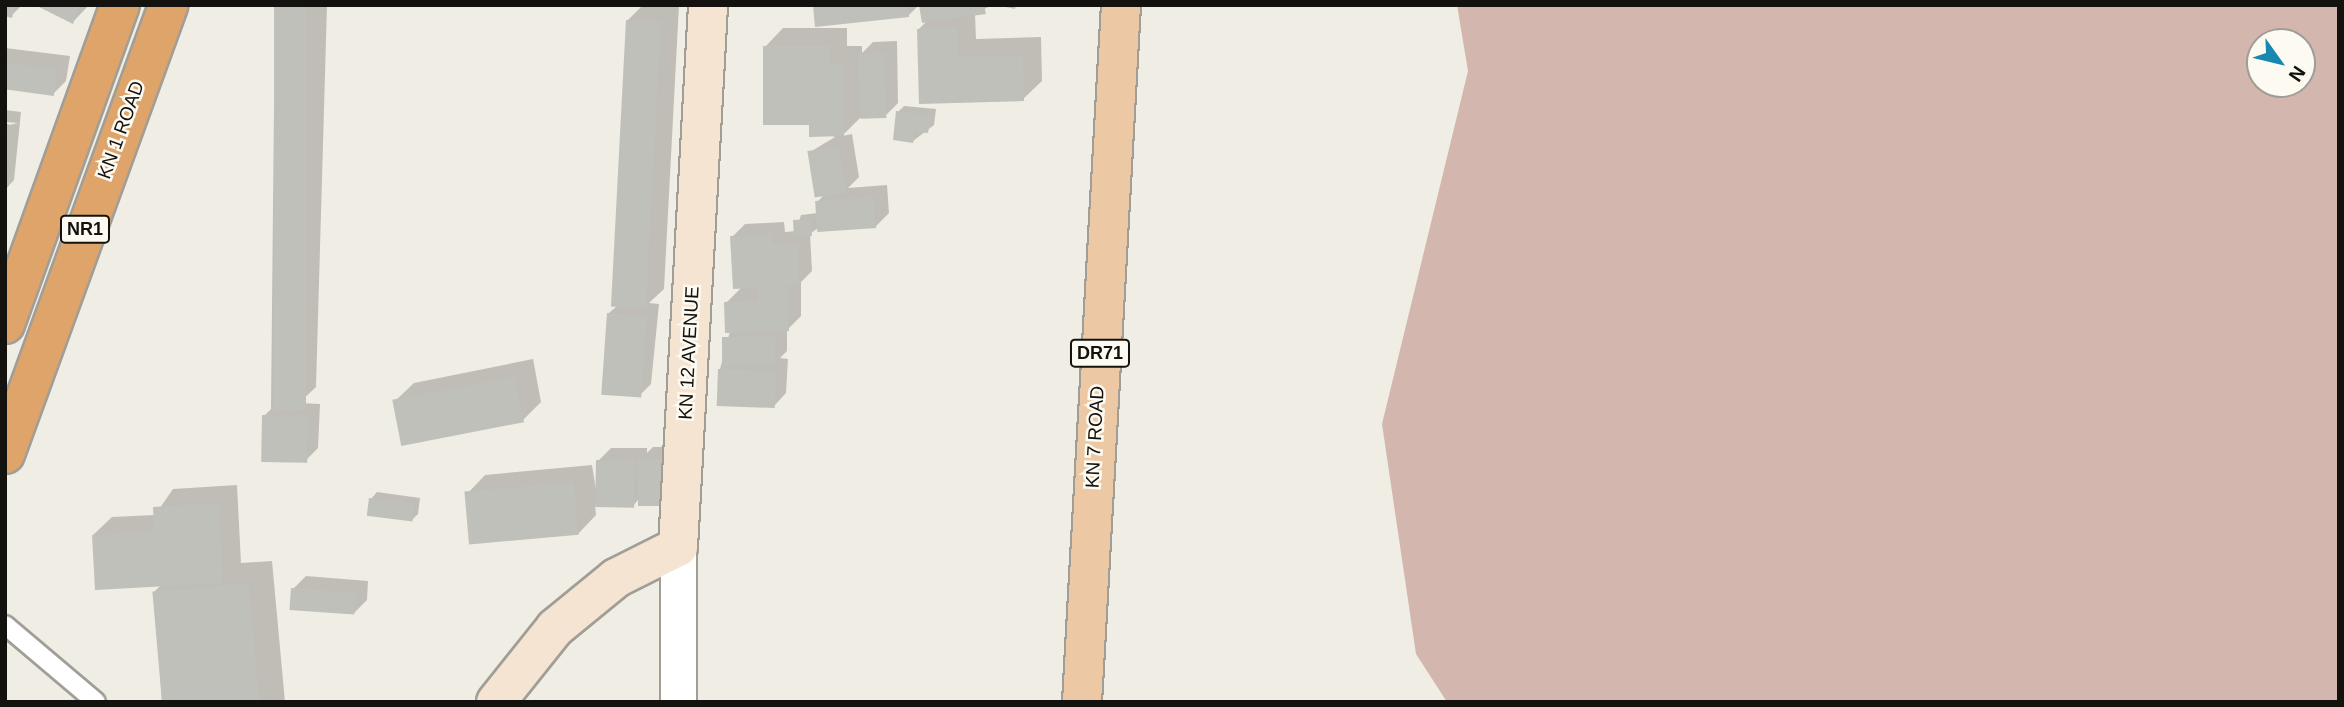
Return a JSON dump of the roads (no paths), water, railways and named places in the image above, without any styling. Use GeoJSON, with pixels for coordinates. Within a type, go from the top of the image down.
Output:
{"type":"FeatureCollection","features":[{"type":"Feature","properties":{"kind":"highway","name":"NR1"},"geometry":{"type":"LineString","coordinates":[[5,324],[120,5]]}},
{"type":"Feature","properties":{"kind":"highway","name":"KN 1 ROAD"},"geometry":{"type":"LineString","coordinates":[[5,454],[168,5]]}},
{"type":"Feature","properties":{"kind":"main road","name":"KN 7 ROAD"},"geometry":{"type":"LineString","coordinates":[[1082,702],[1121,5]]}},
{"type":"Feature","properties":{"kind":"street","name":"KN 12 AVENUE"},"geometry":{"type":"LineString","coordinates":[[678,702],[678,547],[708,5]]}},
{"type":"Feature","properties":{"kind":"street"},"geometry":{"type":"LineString","coordinates":[[496,702],[555,628],[616,578],[678,547]]}},
{"type":"Feature","properties":{"kind":"lane"},"geometry":{"type":"LineString","coordinates":[[5,625],[96,702]]}}]}
